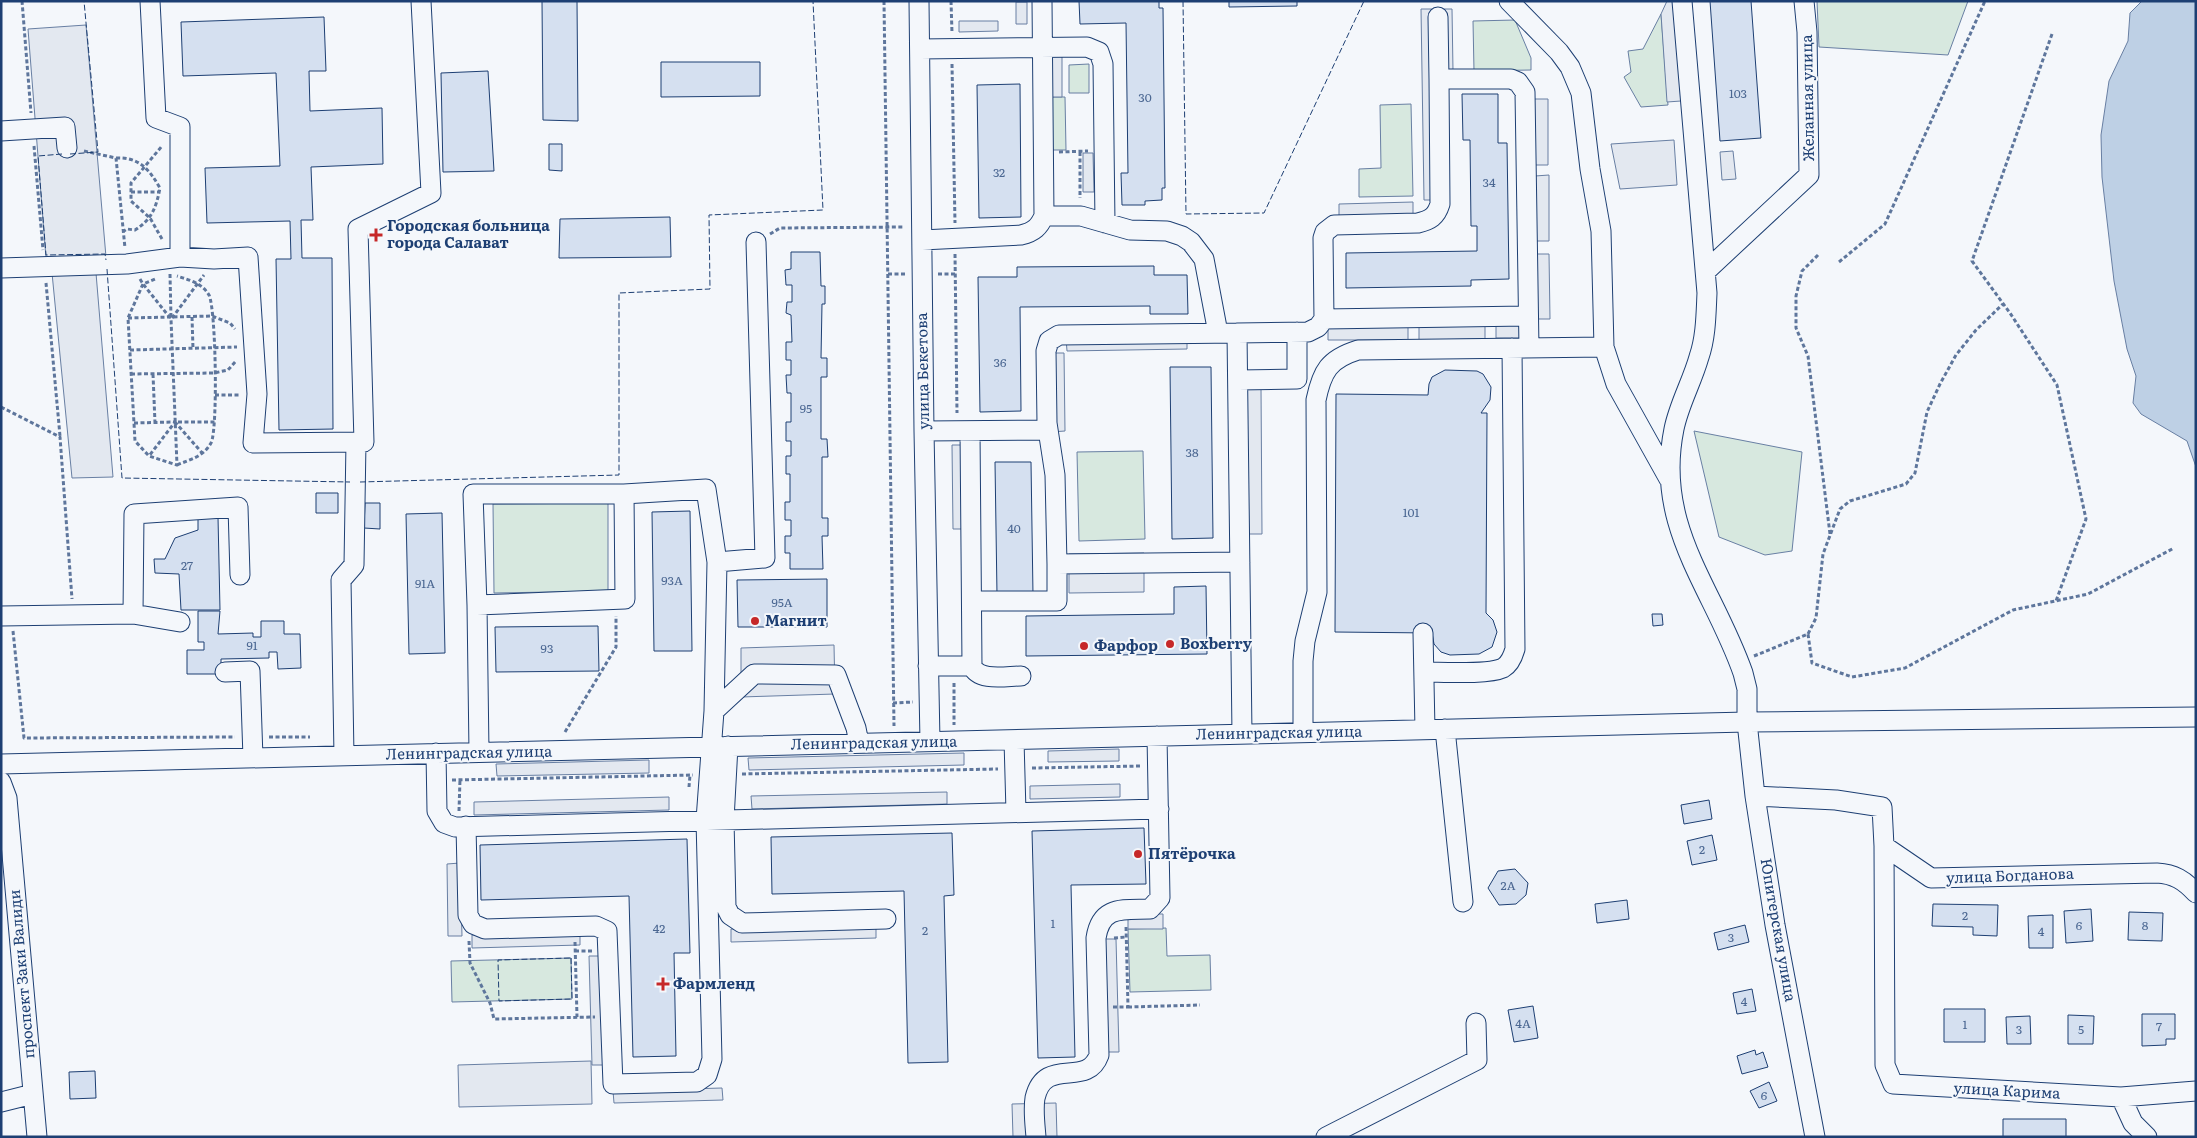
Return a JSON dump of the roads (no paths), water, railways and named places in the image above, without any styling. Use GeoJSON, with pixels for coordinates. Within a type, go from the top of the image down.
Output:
{"type":"FeatureCollection","features":[{"type":"Feature","properties":{"kind":"street"},"geometry":{"type":"LineString","coordinates":[[150,1],[156,118],[180,127],[179,191],[174,263]]}},
{"type":"Feature","properties":{"kind":"street"},"geometry":{"type":"LineString","coordinates":[[1,268],[174,263],[248,257],[257,394],[254,443],[364,442],[358,229],[431,193],[421,1]]}},
{"type":"Feature","properties":{"kind":"street","name":"улица Бекетова"},"geometry":{"type":"LineString","coordinates":[[919,1],[930,742]]}},
{"type":"Feature","properties":{"kind":"street"},"geometry":{"type":"LineString","coordinates":[[922,234],[955,239],[1029,233],[1041,224],[1044,216],[1042,1]]}},
{"type":"Feature","properties":{"kind":"street"},"geometry":{"type":"LineString","coordinates":[[1509,1],[1570,67],[1581,93],[1590,169],[1601,231],[1604,347],[1616,384],[1670,482]]}},
{"type":"Feature","properties":{"kind":"street"},"geometry":{"type":"LineString","coordinates":[[1670,482],[1674,429],[1681,404],[1699,357],[1704,336],[1707,293],[1695,174],[1682,1]]}},
{"type":"Feature","properties":{"kind":"street","name":"Желанная улица"},"geometry":{"type":"LineString","coordinates":[[1706,271],[1809,175],[1807,32],[1804,1]]}},
{"type":"Feature","properties":{"kind":"street"},"geometry":{"type":"LineString","coordinates":[[1324,319],[1323,238],[1329,228],[1342,224],[1418,223],[1428,221],[1438,212],[1440,204],[1438,17]]}},
{"type":"Feature","properties":{"kind":"street"},"geometry":{"type":"LineString","coordinates":[[920,49],[1086,47],[1094,49],[1102,56],[1105,223]]}},
{"type":"Feature","properties":{"kind":"street"},"geometry":{"type":"LineString","coordinates":[[1424,672],[1491,671],[1503,668],[1514,656],[1520,348],[1528,316],[1525,92],[1518,82],[1511,78],[1439,79]]}},
{"type":"Feature","properties":{"kind":"street"},"geometry":{"type":"LineString","coordinates":[[1,131],[65,127],[67,148]]}},
{"type":"Feature","properties":{"kind":"street"},"geometry":{"type":"LineString","coordinates":[[1044,216],[1081,216],[1130,230],[1168,231],[1182,236],[1191,242],[1204,259],[1208,271],[1218,333]]}},
{"type":"Feature","properties":{"kind":"street"},"geometry":{"type":"LineString","coordinates":[[718,562],[765,558],[756,242]]}},
{"type":"Feature","properties":{"kind":"street"},"geometry":{"type":"LineString","coordinates":[[972,601],[1057,600],[1055,475],[1047,430],[1046,351],[1052,338],[1059,335],[1297,332],[1313,330],[1324,319],[1528,316]]}},
{"type":"Feature","properties":{"kind":"street"},"geometry":{"type":"LineString","coordinates":[[1297,332],[1298,379],[1316,400]]}},
{"type":"Feature","properties":{"kind":"street"},"geometry":{"type":"LineString","coordinates":[[1238,333],[1242,734]]}},
{"type":"Feature","properties":{"kind":"street"},"geometry":{"type":"LineString","coordinates":[[1303,732],[1302,661],[1304,641],[1317,592],[1316,400],[1320,379],[1326,369],[1344,354],[1358,350],[1604,347]]}},
{"type":"Feature","properties":{"kind":"street"},"geometry":{"type":"LineString","coordinates":[[1238,380],[1298,379]]}},
{"type":"Feature","properties":{"kind":"street"},"geometry":{"type":"LineString","coordinates":[[924,431],[1047,430]]}},
{"type":"Feature","properties":{"kind":"street"},"geometry":{"type":"LineString","coordinates":[[964,431],[972,601],[972,666],[976,672],[984,676],[1021,676]]}},
{"type":"Feature","properties":{"kind":"street"},"geometry":{"type":"LineString","coordinates":[[344,756],[341,580],[354,565],[356,442]]}},
{"type":"Feature","properties":{"kind":"street","name":"Юпитерская улица"},"geometry":{"type":"LineString","coordinates":[[1670,482],[1674,508],[1685,547],[1739,661],[1747,689],[1747,722],[1755,796],[1775,925],[1815,1137]]}},
{"type":"Feature","properties":{"kind":"street"},"geometry":{"type":"LineString","coordinates":[[462,826],[468,915],[473,924],[484,929],[603,927],[608,934],[613,1084],[697,1082],[707,1075],[712,1059],[715,820],[720,747],[714,711],[718,562],[706,489],[624,494],[472,494],[477,605],[479,752]]}},
{"type":"Feature","properties":{"kind":"street"},"geometry":{"type":"LineString","coordinates":[[477,605],[626,599],[624,494]]}},
{"type":"Feature","properties":{"kind":"street"},"geometry":{"type":"LineString","coordinates":[[133,614],[134,514],[238,507],[240,575]]}},
{"type":"Feature","properties":{"kind":"street"},"geometry":{"type":"LineString","coordinates":[[1057,564],[1240,562]]}},
{"type":"Feature","properties":{"kind":"street"},"geometry":{"type":"LineString","coordinates":[[6,616],[133,614],[180,622]]}},
{"type":"Feature","properties":{"kind":"street"},"geometry":{"type":"LineString","coordinates":[[1423,632],[1424,730]]}},
{"type":"Feature","properties":{"kind":"street"},"geometry":{"type":"LineString","coordinates":[[928,666],[972,666]]}},
{"type":"Feature","properties":{"kind":"street"},"geometry":{"type":"LineString","coordinates":[[225,672],[250,671],[254,758]]}},
{"type":"Feature","properties":{"kind":"street"},"geometry":{"type":"LineString","coordinates":[[714,711],[754,674],[836,675],[856,728],[859,743]]}},
{"type":"Feature","properties":{"kind":"street","name":"Ленинградская улица"},"geometry":{"type":"LineString","coordinates":[[1,764],[1747,722],[2196,717]]}},
{"type":"Feature","properties":{"kind":"street"},"geometry":{"type":"LineString","coordinates":[[1445,729],[1463,902]]}},
{"type":"Feature","properties":{"kind":"street"},"geometry":{"type":"LineString","coordinates":[[1036,1137],[1034,1101],[1040,1085],[1055,1073],[1088,1070],[1097,1060],[1098,928],[1105,916],[1115,910],[1150,909],[1160,898],[1157,736]]}},
{"type":"Feature","properties":{"kind":"street"},"geometry":{"type":"LineString","coordinates":[[1014,740],[1016,812]]}},
{"type":"Feature","properties":{"kind":"street"},"geometry":{"type":"LineString","coordinates":[[436,753],[438,816],[449,826],[1159,809]]}},
{"type":"Feature","properties":{"kind":"street","name":"проспект Заки Валиди"},"geometry":{"type":"LineString","coordinates":[[1,782],[7,798],[37,1137]]}},
{"type":"Feature","properties":{"kind":"street"},"geometry":{"type":"LineString","coordinates":[[1755,796],[1836,800],[1882,808],[1884,846]]}},
{"type":"Feature","properties":{"kind":"street"},"geometry":{"type":"LineString","coordinates":[[715,820],[726,907],[734,920],[742,923],[886,919]]}},
{"type":"Feature","properties":{"kind":"street","name":"улица Богданова"},"geometry":{"type":"LineString","coordinates":[[1884,846],[1931,878],[2157,873],[2171,874],[2196,893]]}},
{"type":"Feature","properties":{"kind":"street","name":"улица Карима"},"geometry":{"type":"LineString","coordinates":[[1884,846],[1884,1065],[1893,1084],[2120,1097],[2196,1091]]}},
{"type":"Feature","properties":{"kind":"street"},"geometry":{"type":"LineString","coordinates":[[1326,1137],[1477,1060],[1476,1023]]}},
{"type":"Feature","properties":{"kind":"street"},"geometry":{"type":"LineString","coordinates":[[1,1102],[33,1094]]}},
{"type":"Feature","properties":{"kind":"street"},"geometry":{"type":"LineString","coordinates":[[2120,1097],[2133,1123],[2147,1137]]}},
{"type":"Feature","properties":{"kind":"water"},"geometry":{"type":"Polygon","coordinates":[[[2142,1],[2196,1],[2196,467],[2187,441],[2141,414],[2133,403],[2136,376],[2127,349],[2114,281],[2102,177],[2101,135],[2109,81],[2128,41],[2130,13],[2142,1]]]}},
{"type":"Feature","properties":{"kind":"place","name":"Городская больница города Салават"},"geometry":{"type":"Point","coordinates":[376,235]}},
{"type":"Feature","properties":{"kind":"place","name":"Магнит"},"geometry":{"type":"Point","coordinates":[755,621]}},
{"type":"Feature","properties":{"kind":"place","name":"Boxberry"},"geometry":{"type":"Point","coordinates":[1170,644]}},
{"type":"Feature","properties":{"kind":"place","name":"Фарфор"},"geometry":{"type":"Point","coordinates":[1084,646]}},
{"type":"Feature","properties":{"kind":"place","name":"Пятёрочка"},"geometry":{"type":"Point","coordinates":[1138,854]}},
{"type":"Feature","properties":{"kind":"place","name":"Фармленд"},"geometry":{"type":"Point","coordinates":[663,984]}}]}
